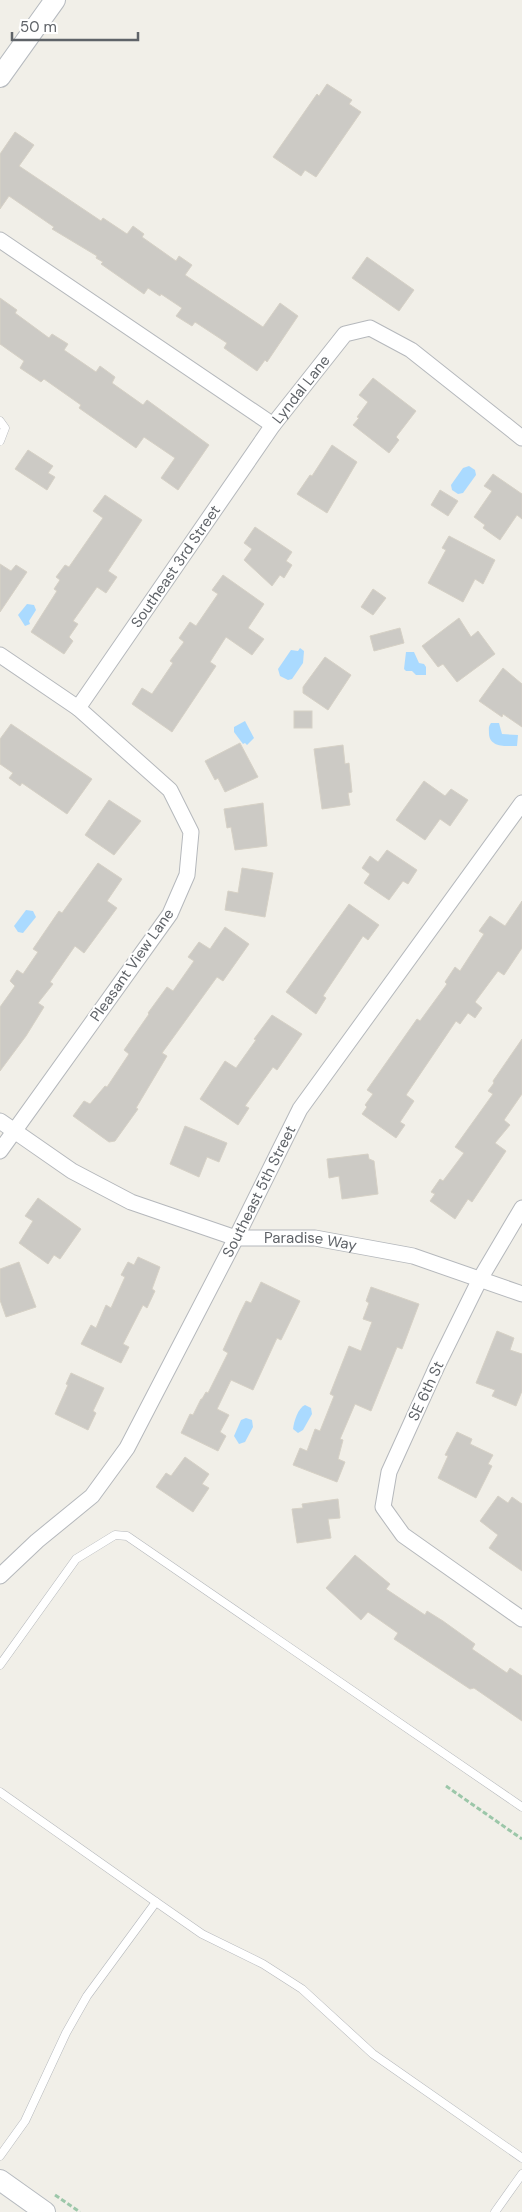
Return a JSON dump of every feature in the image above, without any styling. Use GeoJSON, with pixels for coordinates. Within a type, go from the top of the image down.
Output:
{"type":"FeatureCollection","features":[{"type":"Feature","properties":{"kind":"street"},"geometry":{"type":"LineString","coordinates":[[0,76],[55,0]]}},
{"type":"Feature","properties":{"kind":"street","name":"Lyndal Lane"},"geometry":{"type":"LineString","coordinates":[[0,240],[273,425],[345,334],[370,328],[411,350],[522,438]]}},
{"type":"Feature","properties":{"kind":"street","name":"Southeast 3rd Street"},"geometry":{"type":"LineString","coordinates":[[78,708],[273,425]]}},
{"type":"Feature","properties":{"kind":"street","name":"Pleasant View Lane"},"geometry":{"type":"LineString","coordinates":[[0,655],[78,708],[170,790],[191,832],[187,875],[170,914],[0,1151]]}},
{"type":"Feature","properties":{"kind":"street","name":"Southeast 5th Street"},"geometry":{"type":"LineString","coordinates":[[0,1576],[92,1496],[127,1448],[236,1238],[300,1109],[522,803]]}},
{"type":"Feature","properties":{"kind":"street","name":"Paradise Way"},"geometry":{"type":"LineString","coordinates":[[0,1121],[72,1171],[131,1202],[236,1238],[315,1238],[413,1256],[522,1294]]}},
{"type":"Feature","properties":{"kind":"street","name":"SE 6th St"},"geometry":{"type":"LineString","coordinates":[[522,1208],[480,1279],[389,1472],[383,1506],[403,1535],[522,1619]]}},
{"type":"Feature","properties":{"kind":"street"},"geometry":{"type":"LineString","coordinates":[[0,2180],[36,2210]]}},
{"type":"Feature","properties":{"kind":"lane"},"geometry":{"type":"LineString","coordinates":[[0,421],[5,428],[0,441]]}},
{"type":"Feature","properties":{"kind":"lane"},"geometry":{"type":"LineString","coordinates":[[0,1665],[76,1559],[115,1535],[127,1536],[522,1807]]}},
{"type":"Feature","properties":{"kind":"lane"},"geometry":{"type":"LineString","coordinates":[[0,1792],[202,1934],[263,1964],[302,1990],[373,2054],[522,2158]]}},
{"type":"Feature","properties":{"kind":"lane"},"geometry":{"type":"LineString","coordinates":[[0,2156],[25,2121],[66,2033],[87,1996],[156,1902]]}},
{"type":"Feature","properties":{"kind":"lane"},"geometry":{"type":"LineString","coordinates":[[495,2212],[522,2174]]}},
{"type":"Feature","properties":{"kind":"path"},"geometry":{"type":"LineString","coordinates":[[446,1786],[522,1839]]}},
{"type":"Feature","properties":{"kind":"water"},"geometry":{"type":"Polygon","coordinates":[[[469,466],[475,470],[476,475],[463,493],[458,494],[452,490],[451,485],[463,468],[469,466]]]}},
{"type":"Feature","properties":{"kind":"water"},"geometry":{"type":"Polygon","coordinates":[[[27,604],[34,605],[36,610],[29,621],[30,624],[25,626],[18,615],[27,604]]]}},
{"type":"Feature","properties":{"kind":"water"},"geometry":{"type":"Polygon","coordinates":[[[300,648],[304,651],[303,663],[292,679],[288,680],[280,676],[278,669],[291,650],[298,651],[300,648]]]}},
{"type":"Feature","properties":{"kind":"water"},"geometry":{"type":"Polygon","coordinates":[[[406,652],[414,652],[419,663],[424,664],[426,667],[426,675],[416,675],[412,671],[404,669],[406,652]]]}},
{"type":"Feature","properties":{"kind":"water"},"geometry":{"type":"Polygon","coordinates":[[[245,721],[254,738],[247,745],[243,744],[234,732],[234,727],[245,721]]]}},
{"type":"Feature","properties":{"kind":"water"},"geometry":{"type":"Polygon","coordinates":[[[491,723],[499,723],[502,734],[518,735],[517,746],[500,745],[492,742],[489,734],[491,723]]]}},
{"type":"Feature","properties":{"kind":"water"},"geometry":{"type":"Polygon","coordinates":[[[26,910],[33,911],[36,917],[23,933],[18,932],[14,926],[26,910]]]}},
{"type":"Feature","properties":{"kind":"water"},"geometry":{"type":"Polygon","coordinates":[[[305,1405],[311,1408],[312,1414],[303,1430],[298,1433],[293,1429],[294,1422],[298,1412],[305,1405]]]}},
{"type":"Feature","properties":{"kind":"water"},"geometry":{"type":"Polygon","coordinates":[[[246,1418],[252,1420],[253,1427],[245,1442],[239,1444],[234,1436],[241,1420],[246,1418]]]}},
{"type":"Feature","properties":{"kind":"building"},"geometry":{"type":"Polygon","coordinates":[[[327,84],[352,100],[349,104],[361,112],[316,177],[305,170],[301,176],[273,157],[317,94],[319,96],[327,84]]]}},
{"type":"Feature","properties":{"kind":"building"},"geometry":{"type":"Polygon","coordinates":[[[15,132],[34,145],[19,166],[101,221],[103,218],[127,234],[133,226],[144,234],[142,237],[176,261],[179,256],[192,265],[185,275],[263,327],[280,303],[298,316],[267,362],[265,360],[257,371],[224,348],[227,343],[195,322],[192,326],[176,316],[182,308],[148,288],[144,294],[101,264],[103,262],[96,258],[97,256],[52,229],[54,227],[9,196],[0,209],[0,154],[15,132]]]}},
{"type":"Feature","properties":{"kind":"building"},"geometry":{"type":"Polygon","coordinates":[[[367,257],[414,290],[399,311],[352,278],[367,257]]]}},
{"type":"Feature","properties":{"kind":"building"},"geometry":{"type":"Polygon","coordinates":[[[0,298],[17,310],[15,313],[49,338],[52,334],[68,344],[64,350],[96,372],[100,366],[115,377],[112,383],[143,405],[147,400],[209,445],[178,490],[161,478],[175,458],[144,437],[136,448],[79,408],[81,405],[44,379],[41,382],[20,368],[24,361],[0,344],[0,298]]]}},
{"type":"Feature","properties":{"kind":"building"},"geometry":{"type":"Polygon","coordinates":[[[373,378],[416,411],[396,437],[399,440],[389,453],[353,425],[368,402],[359,395],[373,378]]]}},
{"type":"Feature","properties":{"kind":"building"},"geometry":{"type":"Polygon","coordinates":[[[332,445],[357,462],[327,513],[297,494],[310,475],[312,476],[332,445]]]}},
{"type":"Feature","properties":{"kind":"building"},"geometry":{"type":"Polygon","coordinates":[[[28,450],[53,466],[48,473],[55,477],[47,490],[15,469],[28,450]]]}},
{"type":"Feature","properties":{"kind":"building"},"geometry":{"type":"Polygon","coordinates":[[[493,474],[522,494],[522,519],[517,515],[500,540],[483,528],[485,525],[474,517],[492,491],[484,486],[493,474]]]}},
{"type":"Feature","properties":{"kind":"building"},"geometry":{"type":"Polygon","coordinates":[[[440,490],[458,501],[448,516],[431,505],[440,490]]]}},
{"type":"Feature","properties":{"kind":"building"},"geometry":{"type":"Polygon","coordinates":[[[105,495],[142,520],[108,571],[117,577],[106,593],[97,587],[73,621],[78,624],[69,637],[73,641],[64,654],[31,632],[57,591],[54,589],[60,580],[56,577],[65,565],[69,567],[103,518],[93,511],[105,495]]]}},
{"type":"Feature","properties":{"kind":"building"},"geometry":{"type":"Polygon","coordinates":[[[255,527],[292,552],[286,561],[292,565],[284,578],[280,575],[272,586],[244,560],[252,549],[244,543],[255,527]]]}},
{"type":"Feature","properties":{"kind":"building"},"geometry":{"type":"Polygon","coordinates":[[[449,536],[495,560],[483,584],[475,579],[463,602],[428,583],[446,550],[442,548],[449,536]]]}},
{"type":"Feature","properties":{"kind":"building"},"geometry":{"type":"Polygon","coordinates":[[[0,564],[11,571],[16,565],[27,572],[0,612],[0,564]]]}},
{"type":"Feature","properties":{"kind":"building"},"geometry":{"type":"Polygon","coordinates":[[[223,575],[264,604],[248,628],[264,639],[252,655],[226,637],[210,662],[216,666],[172,732],[132,704],[142,688],[152,694],[173,663],[170,661],[184,642],[179,638],[190,622],[196,626],[218,594],[212,590],[223,575]]]}},
{"type":"Feature","properties":{"kind":"building"},"geometry":{"type":"Polygon","coordinates":[[[373,589],[386,598],[373,615],[361,607],[373,589]]]}},
{"type":"Feature","properties":{"kind":"building"},"geometry":{"type":"Polygon","coordinates":[[[459,618],[471,637],[478,631],[495,654],[457,682],[443,664],[438,667],[422,646],[459,618]]]}},
{"type":"Feature","properties":{"kind":"building"},"geometry":{"type":"Polygon","coordinates":[[[400,628],[404,643],[374,651],[370,636],[400,628]]]}},
{"type":"Feature","properties":{"kind":"building"},"geometry":{"type":"Polygon","coordinates":[[[325,657],[351,675],[328,710],[303,693],[303,687],[325,657]]]}},
{"type":"Feature","properties":{"kind":"building"},"geometry":{"type":"Polygon","coordinates":[[[503,668],[522,684],[522,727],[503,714],[502,717],[479,701],[503,668]]]}},
{"type":"Feature","properties":{"kind":"building"},"geometry":{"type":"Polygon","coordinates":[[[294,711],[312,711],[312,728],[294,728],[294,711]]]}},
{"type":"Feature","properties":{"kind":"building"},"geometry":{"type":"Polygon","coordinates":[[[11,724],[92,779],[67,814],[22,783],[20,786],[9,778],[13,773],[0,764],[0,739],[11,724]]]}},
{"type":"Feature","properties":{"kind":"building"},"geometry":{"type":"Polygon","coordinates":[[[240,743],[258,777],[225,792],[218,778],[215,780],[205,761],[240,743]]]}},
{"type":"Feature","properties":{"kind":"building"},"geometry":{"type":"Polygon","coordinates":[[[343,745],[345,764],[349,763],[352,792],[348,793],[350,805],[322,809],[314,749],[343,745]]]}},
{"type":"Feature","properties":{"kind":"building"},"geometry":{"type":"Polygon","coordinates":[[[424,781],[445,796],[451,789],[468,800],[450,826],[440,819],[425,840],[396,820],[424,781]]]}},
{"type":"Feature","properties":{"kind":"building"},"geometry":{"type":"Polygon","coordinates":[[[109,800],[141,821],[114,855],[85,835],[109,800]]]}},
{"type":"Feature","properties":{"kind":"building"},"geometry":{"type":"Polygon","coordinates":[[[263,803],[267,846],[235,850],[231,827],[227,828],[224,809],[263,803]]]}},
{"type":"Feature","properties":{"kind":"building"},"geometry":{"type":"Polygon","coordinates":[[[387,850],[417,870],[408,884],[403,881],[389,900],[364,883],[370,874],[362,868],[370,856],[378,862],[387,850]]]}},
{"type":"Feature","properties":{"kind":"building"},"geometry":{"type":"Polygon","coordinates":[[[98,863],[122,879],[107,901],[117,908],[84,953],[75,946],[50,982],[53,984],[38,1003],[44,1007],[26,1036],[0,1071],[0,1007],[15,986],[10,981],[17,970],[23,974],[38,952],[33,949],[59,911],[62,913],[98,863]]]}},
{"type":"Feature","properties":{"kind":"building"},"geometry":{"type":"Polygon","coordinates":[[[242,868],[273,873],[265,917],[225,910],[228,891],[238,893],[242,868]]]}},
{"type":"Feature","properties":{"kind":"building"},"geometry":{"type":"Polygon","coordinates":[[[522,901],[522,948],[504,975],[498,971],[475,1002],[482,1008],[475,1018],[468,1013],[460,1024],[456,1021],[406,1095],[414,1101],[400,1122],[405,1125],[396,1138],[362,1114],[367,1107],[365,1105],[373,1094],[367,1090],[417,1019],[420,1021],[447,984],[445,982],[455,967],[460,971],[484,934],[479,931],[490,916],[505,926],[522,901]]]}},
{"type":"Feature","properties":{"kind":"building"},"geometry":{"type":"Polygon","coordinates":[[[349,904],[379,925],[368,940],[363,936],[323,996],[326,998],[316,1014],[286,992],[349,904]]]}},
{"type":"Feature","properties":{"kind":"building"},"geometry":{"type":"Polygon","coordinates":[[[225,927],[249,944],[223,981],[217,977],[162,1053],[167,1056],[136,1108],[138,1109],[115,1141],[109,1142],[73,1116],[84,1101],[90,1104],[105,1086],[107,1087],[129,1054],[124,1050],[148,1013],[167,987],[173,991],[194,961],[188,957],[199,942],[210,949],[225,927]]]}},
{"type":"Feature","properties":{"kind":"building"},"geometry":{"type":"Polygon","coordinates":[[[272,1015],[302,1034],[277,1070],[273,1067],[245,1106],[249,1108],[238,1125],[200,1099],[225,1061],[236,1068],[272,1015]]]}},
{"type":"Feature","properties":{"kind":"building"},"geometry":{"type":"Polygon","coordinates":[[[522,1039],[522,1094],[504,1120],[510,1125],[495,1143],[506,1151],[472,1202],[468,1199],[455,1219],[430,1201],[435,1194],[431,1192],[440,1179],[443,1181],[464,1153],[455,1147],[493,1094],[488,1091],[494,1083],[493,1081],[522,1039]]]}},
{"type":"Feature","properties":{"kind":"building"},"geometry":{"type":"Polygon","coordinates":[[[185,1126],[227,1143],[219,1162],[207,1157],[199,1177],[170,1164],[185,1126]]]}},
{"type":"Feature","properties":{"kind":"building"},"geometry":{"type":"Polygon","coordinates":[[[368,1154],[369,1159],[374,1161],[378,1194],[342,1199],[339,1176],[329,1178],[327,1159],[368,1154]]]}},
{"type":"Feature","properties":{"kind":"building"},"geometry":{"type":"Polygon","coordinates":[[[38,1198],[81,1229],[60,1259],[54,1255],[48,1264],[19,1243],[33,1221],[25,1216],[38,1198]]]}},
{"type":"Feature","properties":{"kind":"building"},"geometry":{"type":"Polygon","coordinates":[[[138,1257],[160,1267],[152,1289],[155,1291],[147,1308],[143,1305],[123,1344],[129,1347],[121,1363],[81,1344],[91,1325],[96,1328],[106,1305],[111,1308],[125,1277],[121,1275],[128,1262],[134,1265],[138,1257]]]}},
{"type":"Feature","properties":{"kind":"building"},"geometry":{"type":"Polygon","coordinates":[[[19,1262],[36,1307],[6,1317],[0,1300],[0,1269],[19,1262]]]}},
{"type":"Feature","properties":{"kind":"building"},"geometry":{"type":"Polygon","coordinates":[[[261,1282],[300,1301],[281,1340],[277,1338],[253,1390],[231,1380],[217,1409],[229,1415],[220,1432],[226,1436],[218,1451],[181,1433],[190,1414],[193,1415],[201,1399],[206,1392],[208,1393],[228,1353],[223,1350],[240,1313],[246,1301],[251,1303],[261,1282]]]}},
{"type":"Feature","properties":{"kind":"building"},"geometry":{"type":"Polygon","coordinates":[[[371,1287],[419,1304],[402,1349],[397,1347],[371,1411],[355,1404],[340,1439],[343,1440],[338,1459],[345,1462],[337,1482],[293,1465],[300,1448],[307,1451],[315,1429],[320,1431],[334,1396],[330,1394],[349,1346],[361,1351],[372,1322],[363,1319],[369,1303],[366,1301],[371,1287]]]}},
{"type":"Feature","properties":{"kind":"building"},"geometry":{"type":"Polygon","coordinates":[[[497,1331],[514,1338],[510,1350],[522,1354],[522,1391],[516,1406],[492,1396],[495,1390],[476,1383],[497,1331]]]}},
{"type":"Feature","properties":{"kind":"building"},"geometry":{"type":"Polygon","coordinates":[[[71,1373],[104,1388],[93,1411],[96,1413],[88,1430],[55,1414],[68,1385],[66,1384],[71,1373]]]}},
{"type":"Feature","properties":{"kind":"building"},"geometry":{"type":"Polygon","coordinates":[[[457,1432],[472,1439],[470,1444],[493,1455],[488,1464],[492,1466],[476,1498],[438,1478],[448,1456],[445,1455],[457,1432]]]}},
{"type":"Feature","properties":{"kind":"building"},"geometry":{"type":"Polygon","coordinates":[[[185,1457],[209,1474],[202,1484],[209,1488],[193,1512],[156,1487],[166,1473],[171,1476],[185,1457]]]}},
{"type":"Feature","properties":{"kind":"building"},"geometry":{"type":"Polygon","coordinates":[[[498,1496],[508,1503],[512,1497],[522,1504],[522,1571],[489,1548],[498,1535],[480,1521],[498,1496]]]}},
{"type":"Feature","properties":{"kind":"building"},"geometry":{"type":"Polygon","coordinates":[[[338,1499],[340,1518],[328,1519],[331,1538],[297,1543],[292,1509],[303,1508],[302,1504],[338,1499]]]}},
{"type":"Feature","properties":{"kind":"building"},"geometry":{"type":"Polygon","coordinates":[[[355,1555],[390,1584],[386,1589],[425,1615],[427,1611],[443,1621],[475,1644],[472,1649],[507,1673],[510,1668],[522,1676],[522,1721],[474,1688],[470,1689],[394,1639],[398,1633],[368,1612],[361,1620],[326,1588],[355,1555]]]}}]}
